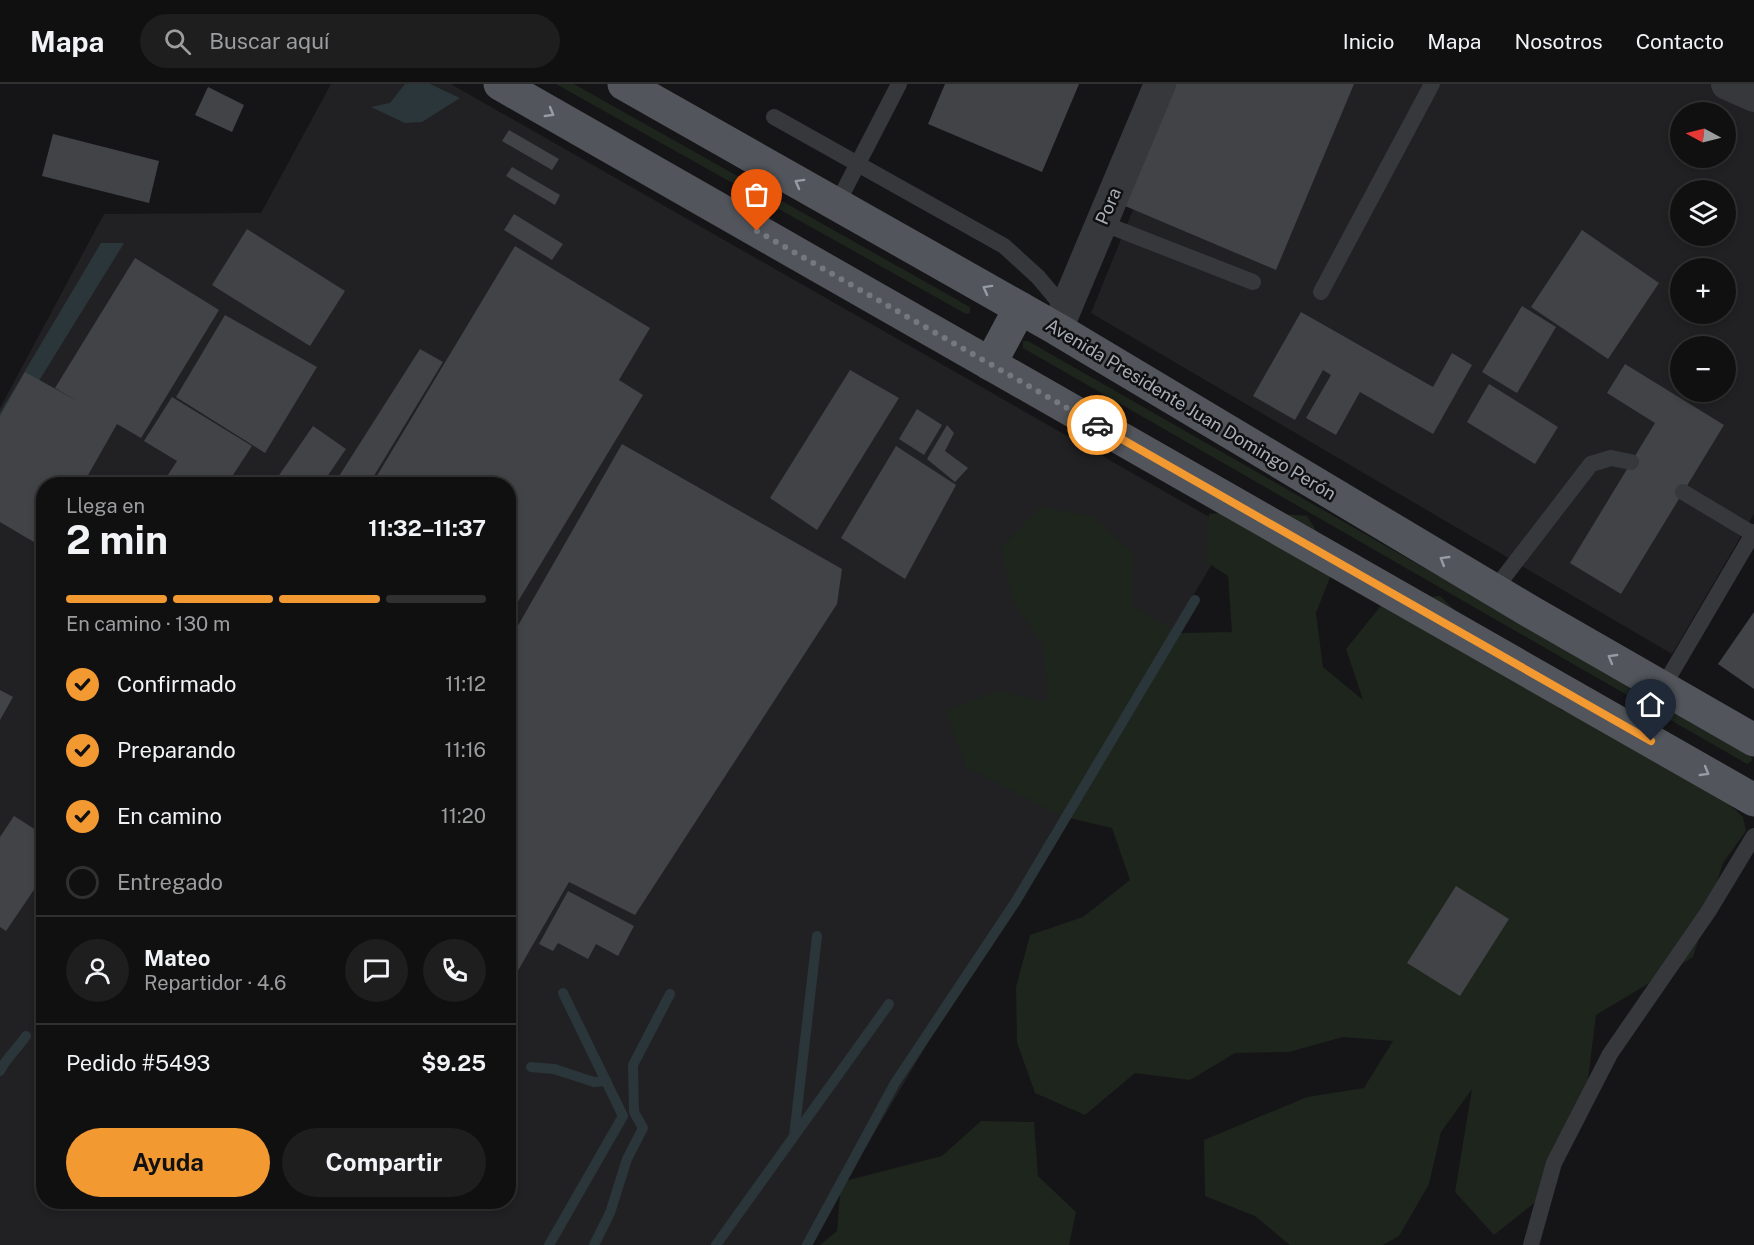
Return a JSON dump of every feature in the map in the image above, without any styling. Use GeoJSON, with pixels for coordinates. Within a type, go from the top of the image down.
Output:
{"type":"FeatureCollection","features":[{"type":"Feature","properties":{"kind":"main road"},"geometry":{"type":"LineString","coordinates":[[500,84],[1754,800]]}},
{"type":"Feature","properties":{"kind":"main road","name":"Avenida Presidente Juan Domingo Perón"},"geometry":{"type":"LineString","coordinates":[[624,84],[1020,308],[1061,319],[1494,590],[1754,740]]}},
{"type":"Feature","properties":{"kind":"main road"},"geometry":{"type":"LineString","coordinates":[[990,364],[1020,308]]}},
{"type":"Feature","properties":{"kind":"street","name":"Pora"},"geometry":{"type":"LineString","coordinates":[[1061,319],[1160,84]]}},
{"type":"Feature","properties":{"kind":"street"},"geometry":{"type":"LineString","coordinates":[[1728,84],[1754,96]]}},
{"type":"Feature","properties":{"kind":"lane"},"geometry":{"type":"LineString","coordinates":[[837,204],[899,84]]}},
{"type":"Feature","properties":{"kind":"lane"},"geometry":{"type":"LineString","coordinates":[[1321,292],[1432,84]]}},
{"type":"Feature","properties":{"kind":"lane"},"geometry":{"type":"LineString","coordinates":[[774,117],[1004,246],[1038,277],[1061,319]]}},
{"type":"Feature","properties":{"kind":"lane"},"geometry":{"type":"LineString","coordinates":[[1102,222],[1253,282]]}},
{"type":"Feature","properties":{"kind":"lane"},"geometry":{"type":"LineString","coordinates":[[1494,590],[1591,464],[1611,458],[1631,462]]}},
{"type":"Feature","properties":{"kind":"lane"},"geometry":{"type":"LineString","coordinates":[[1663,687],[1754,533],[1683,492]]}},
{"type":"Feature","properties":{"kind":"lane"},"geometry":{"type":"LineString","coordinates":[[1531,1245],[1554,1163],[1610,1054],[1708,912],[1754,836]]}},
{"type":"Feature","properties":{"kind":"shaded area"},"geometry":{"type":"Polygon","coordinates":[[[331,84],[451,84],[1232,530],[808,1245],[0,1245],[0,408],[104,214],[261,213],[331,84]]]}},
{"type":"Feature","properties":{"kind":"shaded area"},"geometry":{"type":"Polygon","coordinates":[[[405,84],[430,84],[460,98],[422,122],[405,123],[371,107],[390,103],[405,84]]]}},
{"type":"Feature","properties":{"kind":"shaded area"},"geometry":{"type":"Polygon","coordinates":[[[556,84],[574,84],[970,307],[970,313],[966,314],[556,84]]]}},
{"type":"Feature","properties":{"kind":"shaded area"},"geometry":{"type":"Polygon","coordinates":[[[1184,84],[1754,84],[1754,514],[1672,654],[1091,313],[1184,84]]]}},
{"type":"Feature","properties":{"kind":"shaded area"},"geometry":{"type":"Polygon","coordinates":[[[101,243],[124,243],[0,444],[0,413],[101,243]]]}},
{"type":"Feature","properties":{"kind":"shaded area"},"geometry":{"type":"Polygon","coordinates":[[[1023,341],[1028,341],[1751,755],[1752,761],[1747,764],[1023,348],[1023,341]]]}},
{"type":"Feature","properties":{"kind":"shaded area"},"geometry":{"type":"Polygon","coordinates":[[[1040,507],[1092,516],[1133,553],[1132,606],[1179,633],[1232,632],[1228,576],[1206,562],[1209,514],[1249,511],[1307,516],[1336,562],[1316,613],[1323,667],[1363,700],[1346,649],[1384,602],[1440,596],[1561,710],[1663,744],[1743,817],[1746,831],[1723,863],[1693,957],[1596,1015],[1583,1120],[1538,1200],[1494,1235],[1455,1192],[1472,1089],[1441,1132],[1429,1184],[1399,1236],[1383,1245],[1290,1245],[1255,1216],[1205,1196],[1204,1140],[1307,1097],[1364,1088],[1393,1041],[1343,1037],[1289,1052],[1235,1053],[1190,1080],[1135,1073],[1085,1115],[1035,1093],[1017,1042],[1016,987],[1030,935],[1083,917],[1130,880],[1112,828],[1061,816],[966,767],[946,711],[997,691],[1048,702],[1044,646],[1013,602],[1001,548],[1040,507]]]}},
{"type":"Feature","properties":{"kind":"shaded area"},"geometry":{"type":"Polygon","coordinates":[[[981,1121],[1034,1122],[1038,1176],[1076,1212],[1069,1245],[820,1245],[837,1231],[841,1182],[942,1156],[981,1121]]]}},
{"type":"Feature","properties":{"kind":"building"},"geometry":{"type":"Polygon","coordinates":[[[945,84],[1079,84],[1042,172],[928,124],[945,84]]]}},
{"type":"Feature","properties":{"kind":"building"},"geometry":{"type":"Polygon","coordinates":[[[1168,84],[1354,84],[1276,270],[1118,203],[1168,84]]]}},
{"type":"Feature","properties":{"kind":"building"},"geometry":{"type":"Polygon","coordinates":[[[208,87],[244,105],[232,132],[195,115],[208,87]]]}},
{"type":"Feature","properties":{"kind":"building"},"geometry":{"type":"Polygon","coordinates":[[[509,130],[559,159],[552,170],[502,141],[509,130]]]}},
{"type":"Feature","properties":{"kind":"building"},"geometry":{"type":"Polygon","coordinates":[[[53,134],[159,161],[149,203],[42,176],[53,134]]]}},
{"type":"Feature","properties":{"kind":"building"},"geometry":{"type":"Polygon","coordinates":[[[512,167],[560,195],[555,205],[506,176],[512,167]]]}},
{"type":"Feature","properties":{"kind":"building"},"geometry":{"type":"Polygon","coordinates":[[[514,214],[563,244],[552,260],[504,230],[514,214]]]}},
{"type":"Feature","properties":{"kind":"building"},"geometry":{"type":"Polygon","coordinates":[[[247,229],[345,291],[310,346],[212,285],[247,229]]]}},
{"type":"Feature","properties":{"kind":"building"},"geometry":{"type":"Polygon","coordinates":[[[1582,230],[1659,283],[1608,359],[1531,307],[1582,230]]]}},
{"type":"Feature","properties":{"kind":"building"},"geometry":{"type":"Polygon","coordinates":[[[515,246],[650,328],[619,380],[643,395],[516,605],[516,477],[376,477],[515,246]]]}},
{"type":"Feature","properties":{"kind":"building"},"geometry":{"type":"Polygon","coordinates":[[[135,258],[219,310],[141,438],[117,424],[87,477],[36,477],[36,543],[0,522],[0,416],[25,372],[79,402],[55,388],[135,258]]]}},
{"type":"Feature","properties":{"kind":"building"},"geometry":{"type":"Polygon","coordinates":[[[1522,306],[1556,327],[1517,393],[1482,372],[1522,306]]]}},
{"type":"Feature","properties":{"kind":"building"},"geometry":{"type":"Polygon","coordinates":[[[1301,312],[1433,387],[1452,353],[1472,365],[1433,434],[1360,392],[1336,435],[1306,418],[1331,375],[1323,370],[1295,420],[1253,396],[1301,312]]]}},
{"type":"Feature","properties":{"kind":"building"},"geometry":{"type":"Polygon","coordinates":[[[225,315],[317,367],[265,453],[176,397],[225,315]]]}},
{"type":"Feature","properties":{"kind":"building"},"geometry":{"type":"Polygon","coordinates":[[[420,349],[443,362],[373,477],[338,477],[420,349]]]}},
{"type":"Feature","properties":{"kind":"building"},"geometry":{"type":"Polygon","coordinates":[[[1625,364],[1670,392],[1670,402],[1687,402],[1724,425],[1621,594],[1570,563],[1655,423],[1607,393],[1625,364]]]}},
{"type":"Feature","properties":{"kind":"building"},"geometry":{"type":"Polygon","coordinates":[[[850,370],[899,398],[817,530],[770,498],[850,370]]]}},
{"type":"Feature","properties":{"kind":"building"},"geometry":{"type":"Polygon","coordinates":[[[1489,384],[1558,427],[1535,464],[1467,422],[1489,384]]]}},
{"type":"Feature","properties":{"kind":"building"},"geometry":{"type":"Polygon","coordinates":[[[172,397],[252,446],[232,477],[167,477],[177,461],[144,441],[172,397]]]}},
{"type":"Feature","properties":{"kind":"building"},"geometry":{"type":"Polygon","coordinates":[[[917,409],[942,425],[924,455],[899,439],[917,409]]]}},
{"type":"Feature","properties":{"kind":"building"},"geometry":{"type":"Polygon","coordinates":[[[947,425],[954,433],[945,451],[968,468],[955,482],[927,459],[947,425]]]}},
{"type":"Feature","properties":{"kind":"building"},"geometry":{"type":"Polygon","coordinates":[[[313,426],[346,449],[327,477],[278,477],[313,426]]]}},
{"type":"Feature","properties":{"kind":"building"},"geometry":{"type":"Polygon","coordinates":[[[622,444],[842,569],[837,604],[635,915],[569,882],[516,974],[516,629],[622,444]]]}},
{"type":"Feature","properties":{"kind":"building"},"geometry":{"type":"Polygon","coordinates":[[[896,446],[956,485],[905,579],[841,538],[896,446]]]}},
{"type":"Feature","properties":{"kind":"building"},"geometry":{"type":"Polygon","coordinates":[[[1754,612],[1754,689],[1718,664],[1754,612]]]}},
{"type":"Feature","properties":{"kind":"building"},"geometry":{"type":"Polygon","coordinates":[[[0,690],[13,697],[0,720],[0,690]]]}},
{"type":"Feature","properties":{"kind":"building"},"geometry":{"type":"Polygon","coordinates":[[[14,816],[36,830],[36,887],[6,931],[0,927],[0,837],[14,816]]]}},
{"type":"Feature","properties":{"kind":"building"},"geometry":{"type":"Polygon","coordinates":[[[1456,886],[1509,919],[1460,996],[1407,963],[1456,886]]]}},
{"type":"Feature","properties":{"kind":"building"},"geometry":{"type":"Polygon","coordinates":[[[568,891],[634,926],[618,956],[596,944],[588,959],[558,943],[553,951],[539,944],[568,891]]]}},
{"type":"Feature","properties":{"kind":"waterway"},"geometry":{"type":"LineString","coordinates":[[807,1245],[895,1083],[1016,901],[1195,600]]}},
{"type":"Feature","properties":{"kind":"waterway"},"geometry":{"type":"LineString","coordinates":[[794,1136],[817,936]]}},
{"type":"Feature","properties":{"kind":"waterway"},"geometry":{"type":"LineString","coordinates":[[549,1245],[623,1116],[563,993]]}},
{"type":"Feature","properties":{"kind":"waterway"},"geometry":{"type":"LineString","coordinates":[[594,1245],[610,1213],[627,1159],[643,1128],[634,1112],[633,1065],[670,994]]}},
{"type":"Feature","properties":{"kind":"waterway"},"geometry":{"type":"LineString","coordinates":[[716,1245],[889,1004]]}},
{"type":"Feature","properties":{"kind":"waterway"},"geometry":{"type":"LineString","coordinates":[[0,1071],[26,1036]]}},
{"type":"Feature","properties":{"kind":"waterway"},"geometry":{"type":"LineString","coordinates":[[531,1067],[554,1069],[594,1082],[606,1081]]}},
{"type":"Feature","properties":{"kind":"way so far"},"geometry":{"type":"LineString","coordinates":[[757,231],[1097,425]]}},
{"type":"Feature","properties":{"kind":"route"},"geometry":{"type":"LineString","coordinates":[[1097,425],[1651,741]]}}]}
